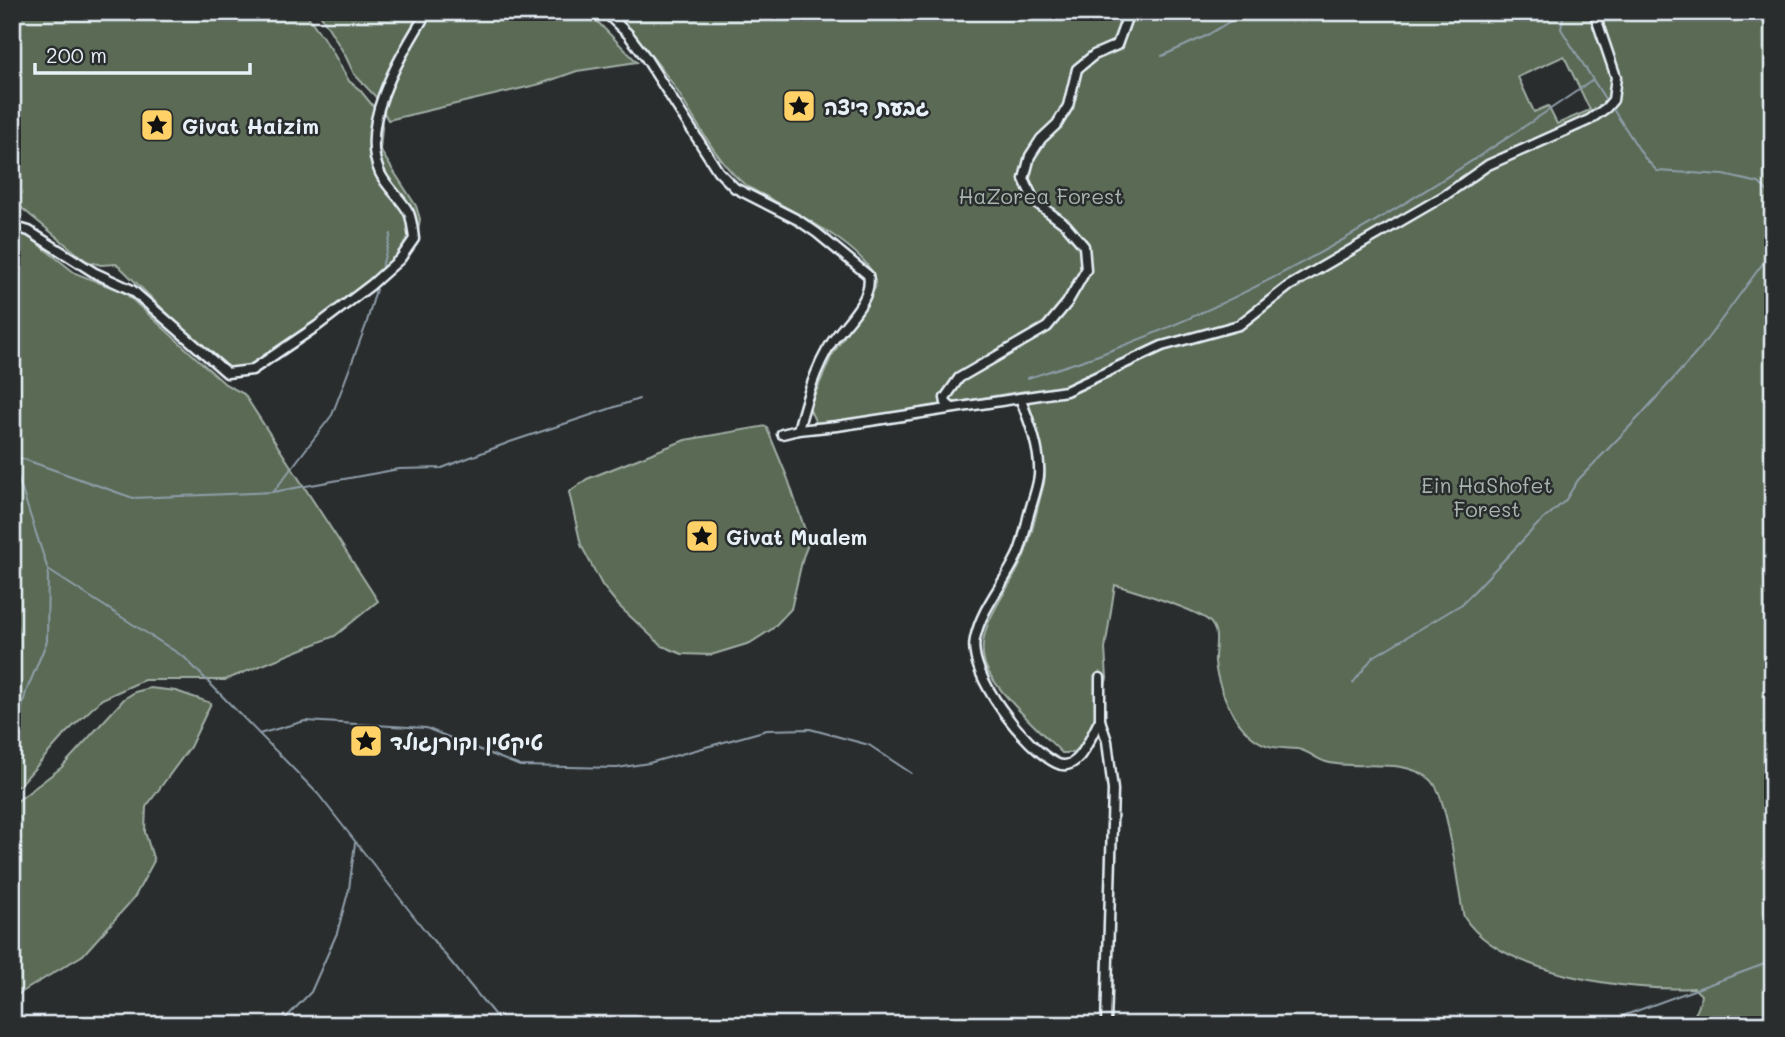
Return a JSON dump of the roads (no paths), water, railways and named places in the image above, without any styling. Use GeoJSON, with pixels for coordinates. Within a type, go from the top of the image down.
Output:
{"type":"FeatureCollection","features":[{"type":"Feature","properties":{"kind":"street"},"geometry":{"type":"LineString","coordinates":[[12,226],[29,231],[86,268],[132,290],[228,373],[252,370],[371,285],[400,259],[414,239],[410,214],[380,173],[374,132],[380,106],[394,71],[427,12]]}},
{"type":"Feature","properties":{"kind":"street"},"geometry":{"type":"LineString","coordinates":[[605,12],[628,34],[644,55],[718,171],[735,187],[817,233],[868,275],[868,287],[860,304],[833,341],[817,372],[798,430]]}},
{"type":"Feature","properties":{"kind":"street"},"geometry":{"type":"LineString","coordinates":[[952,408],[944,398],[960,378],[1046,327],[1067,303],[1086,270],[1084,246],[1066,225],[1034,201],[1024,179],[1030,156],[1041,139],[1057,124],[1068,106],[1077,69],[1094,55],[1117,45],[1129,12]]}},
{"type":"Feature","properties":{"kind":"street"},"geometry":{"type":"LineString","coordinates":[[782,434],[1066,391],[1162,346],[1239,325],[1289,286],[1444,196],[1488,164],[1597,116],[1613,100],[1616,77],[1594,12]]}},
{"type":"Feature","properties":{"kind":"street"},"geometry":{"type":"LineString","coordinates":[[1020,398],[1035,445],[1039,474],[1018,556],[979,624],[974,641],[974,656],[978,669],[1001,708],[1033,744],[1059,765],[1068,766],[1079,759],[1100,720]]}},
{"type":"Feature","properties":{"kind":"street"},"geometry":{"type":"LineString","coordinates":[[1100,678],[1100,720],[1107,741],[1113,790],[1106,1025]]}},
{"type":"Feature","properties":{"kind":"waterway"},"geometry":{"type":"LineString","coordinates":[[1162,56],[1206,36],[1245,12]]}},
{"type":"Feature","properties":{"kind":"waterway"},"geometry":{"type":"LineString","coordinates":[[1564,12],[1561,29],[1607,102]]}},
{"type":"Feature","properties":{"kind":"waterway"},"geometry":{"type":"LineString","coordinates":[[1028,378],[1104,353],[1169,327],[1295,266],[1417,196],[1593,80]]}},
{"type":"Feature","properties":{"kind":"waterway"},"geometry":{"type":"LineString","coordinates":[[1611,106],[1644,157],[1657,171],[1724,175],[1759,183],[1773,197]]}},
{"type":"Feature","properties":{"kind":"waterway"},"geometry":{"type":"LineString","coordinates":[[381,270],[391,234]]}},
{"type":"Feature","properties":{"kind":"waterway"},"geometry":{"type":"LineString","coordinates":[[1353,683],[1373,657],[1462,604],[1538,524],[1565,501],[1578,480],[1699,350],[1769,255],[1773,241]]}},
{"type":"Feature","properties":{"kind":"waterway"},"geometry":{"type":"LineString","coordinates":[[274,491],[332,415],[366,325],[377,286]]}},
{"type":"Feature","properties":{"kind":"waterway"},"geometry":{"type":"LineString","coordinates":[[12,455],[133,498],[273,492],[399,469],[442,468],[639,399]]}},
{"type":"Feature","properties":{"kind":"waterway"},"geometry":{"type":"LineString","coordinates":[[12,459],[48,570],[47,641],[26,692],[12,744]]}},
{"type":"Feature","properties":{"kind":"waterway"},"geometry":{"type":"LineString","coordinates":[[48,570],[184,657],[318,794],[503,1025]]}},
{"type":"Feature","properties":{"kind":"waterway"},"geometry":{"type":"LineString","coordinates":[[259,734],[305,721],[426,728],[520,766],[617,768],[649,763],[767,730],[810,729],[869,745],[911,773]]}},
{"type":"Feature","properties":{"kind":"waterway"},"geometry":{"type":"LineString","coordinates":[[279,1025],[311,992],[337,933],[349,889],[355,843]]}},
{"type":"Feature","properties":{"kind":"waterway"},"geometry":{"type":"LineString","coordinates":[[1598,1025],[1773,961]]}},
{"type":"Feature","properties":{"kind":"place","name":"גבעת דיצה"},"geometry":{"type":"Point","coordinates":[799,106]}},
{"type":"Feature","properties":{"kind":"place","name":"Givat Haizim"},"geometry":{"type":"Point","coordinates":[157,125]}},
{"type":"Feature","properties":{"kind":"place","name":"Givat Mualem"},"geometry":{"type":"Point","coordinates":[702,536]}},
{"type":"Feature","properties":{"kind":"place","name":"טיקטין וקורנגולד"},"geometry":{"type":"Point","coordinates":[366,741]}},
{"type":"Feature","properties":{"kind":"park label","name":"HaZorea Forest"},"geometry":{"type":"Point","coordinates":[1041,195]}},
{"type":"Feature","properties":{"kind":"park label","name":"Ein HaShofet Forest"},"geometry":{"type":"Point","coordinates":[1487,496]}}]}
